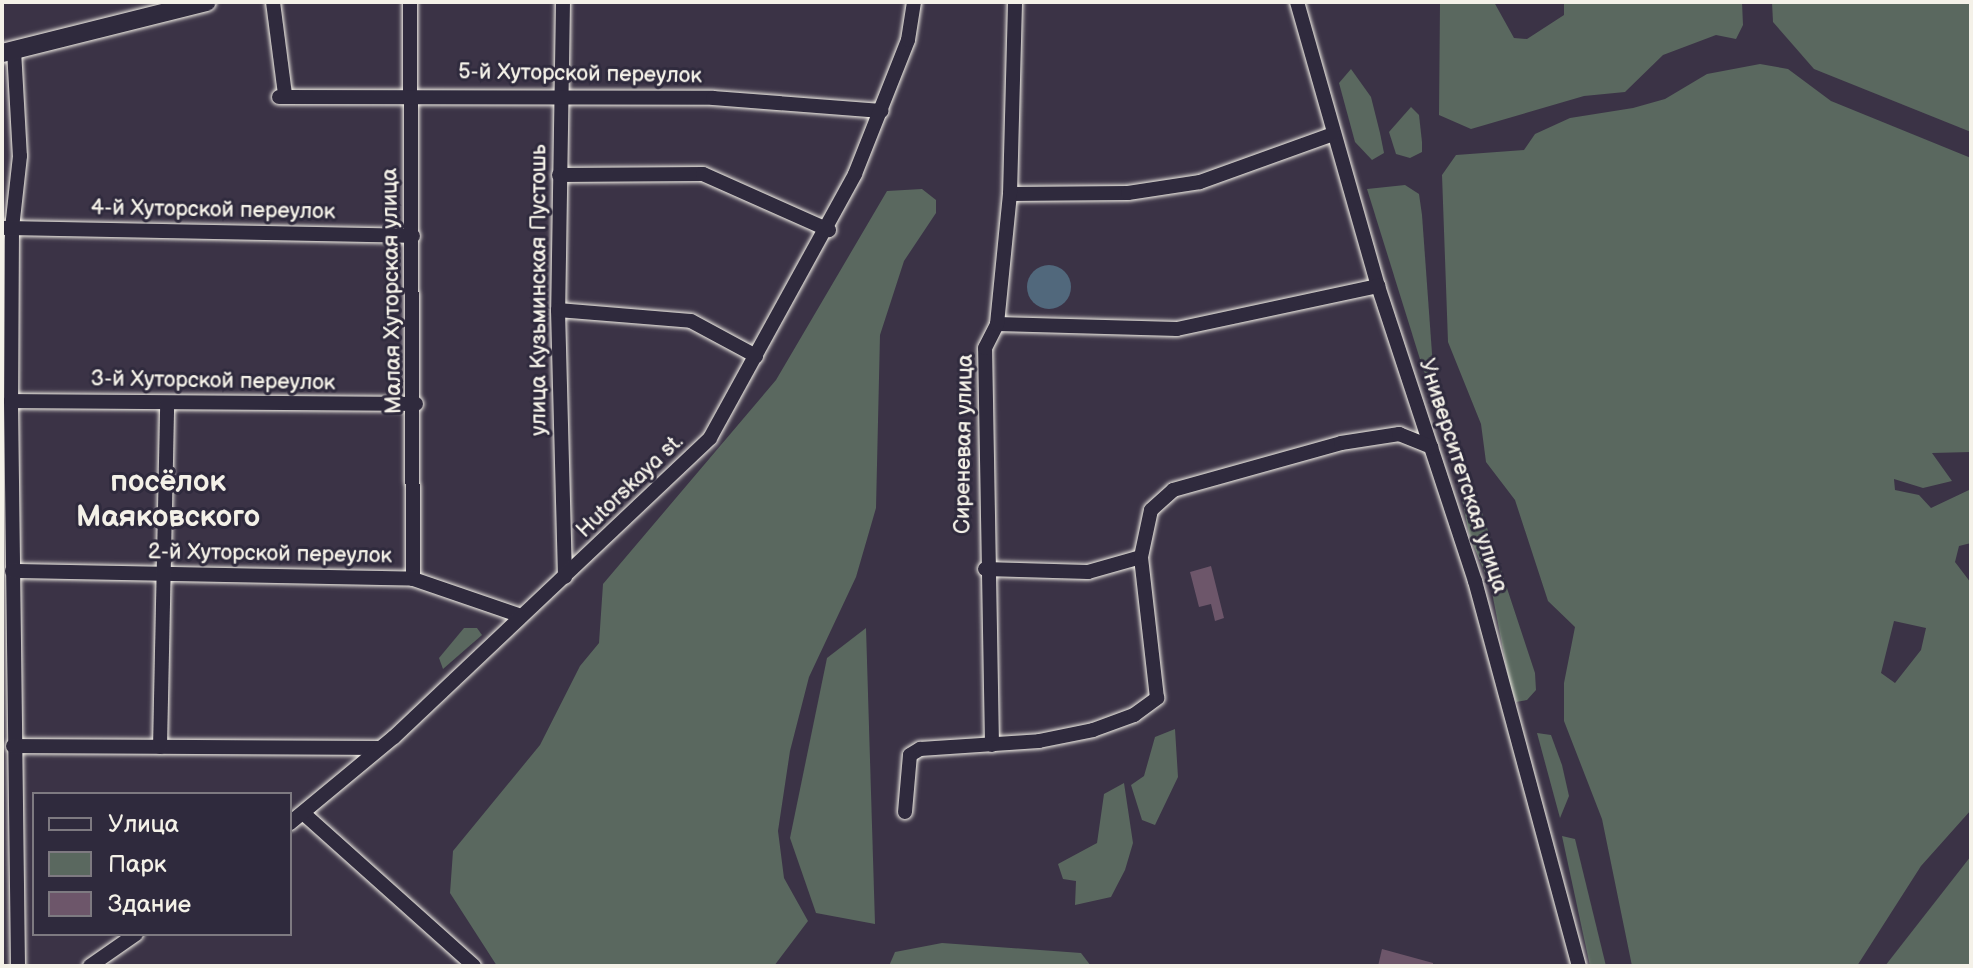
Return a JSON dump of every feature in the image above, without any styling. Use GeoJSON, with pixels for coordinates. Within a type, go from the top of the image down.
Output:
{"type":"FeatureCollection","features":[{"type":"Feature","properties":{"kind":"street"},"geometry":{"type":"LineString","coordinates":[[18,966],[8,931],[7,777],[13,746],[8,641],[12,571],[6,500],[11,401],[7,362],[7,228],[20,156],[8,51],[207,2]]}},
{"type":"Feature","properties":{"kind":"street","name":"5-й Хуторской переулок"},"geometry":{"type":"LineString","coordinates":[[273,2],[282,96],[713,98],[881,111]]}},
{"type":"Feature","properties":{"kind":"street","name":"Малая Хуторская улица"},"geometry":{"type":"LineString","coordinates":[[410,2],[416,404],[413,579]]}},
{"type":"Feature","properties":{"kind":"street","name":"улица Кузьминская Пустошь"},"geometry":{"type":"LineString","coordinates":[[563,2],[558,310],[565,577]]}},
{"type":"Feature","properties":{"kind":"street","name":"Hutorskaya st."},"geometry":{"type":"LineString","coordinates":[[292,821],[379,748],[686,466],[756,356],[829,230],[908,40],[914,2]]}},
{"type":"Feature","properties":{"kind":"street","name":"Сиреневая улица"},"geometry":{"type":"LineString","coordinates":[[992,745],[985,569],[985,348],[997,324],[1010,194],[1015,2]]}},
{"type":"Feature","properties":{"kind":"street","name":"Университетская улица"},"geometry":{"type":"LineString","coordinates":[[1297,2],[1378,286],[1432,447],[1541,811],[1579,966]]}},
{"type":"Feature","properties":{"kind":"street"},"geometry":{"type":"LineString","coordinates":[[1010,194],[1128,193],[1200,182],[1333,134]]}},
{"type":"Feature","properties":{"kind":"street"},"geometry":{"type":"LineString","coordinates":[[559,175],[703,174],[829,230]]}},
{"type":"Feature","properties":{"kind":"street","name":"4-й Хуторской переулок"},"geometry":{"type":"LineString","coordinates":[[7,228],[413,236]]}},
{"type":"Feature","properties":{"kind":"street"},"geometry":{"type":"LineString","coordinates":[[997,324],[1177,329],[1378,286]]}},
{"type":"Feature","properties":{"kind":"street"},"geometry":{"type":"LineString","coordinates":[[558,310],[691,321],[756,356]]}},
{"type":"Feature","properties":{"kind":"street","name":"3-й Хуторской переулок"},"geometry":{"type":"LineString","coordinates":[[11,401],[416,404]]}},
{"type":"Feature","properties":{"kind":"street"},"geometry":{"type":"LineString","coordinates":[[160,747],[167,403]]}},
{"type":"Feature","properties":{"kind":"street"},"geometry":{"type":"LineString","coordinates":[[905,812],[915,751],[992,745],[1093,730],[1134,715],[1157,698],[1141,557],[1151,510],[1173,490],[1341,443],[1399,434],[1432,447]]}},
{"type":"Feature","properties":{"kind":"street"},"geometry":{"type":"LineString","coordinates":[[985,569],[1088,572],[1141,557]]}},
{"type":"Feature","properties":{"kind":"street","name":"2-й Хуторской переулок"},"geometry":{"type":"LineString","coordinates":[[12,571],[413,579],[521,616]]}},
{"type":"Feature","properties":{"kind":"street"},"geometry":{"type":"LineString","coordinates":[[13,746],[379,748]]}},
{"type":"Feature","properties":{"kind":"street"},"geometry":{"type":"LineString","coordinates":[[303,813],[474,966]]}},
{"type":"Feature","properties":{"kind":"street"},"geometry":{"type":"LineString","coordinates":[[90,966],[133,936]]}},
{"type":"Feature","properties":{"kind":"green space"},"geometry":{"type":"Polygon","coordinates":[[[1440,2],[1494,2],[1514,38],[1527,39],[1564,15],[1564,2],[1742,2],[1743,25],[1736,39],[1716,35],[1663,55],[1625,92],[1584,96],[1471,129],[1439,115],[1440,2]]]}},
{"type":"Feature","properties":{"kind":"green space"},"geometry":{"type":"Polygon","coordinates":[[[1772,2],[1971,2],[1971,132],[1814,69],[1773,22],[1772,2]]]}},
{"type":"Feature","properties":{"kind":"green space"},"geometry":{"type":"Polygon","coordinates":[[[1760,64],[1788,69],[1831,101],[1971,158],[1971,452],[1932,453],[1952,481],[1923,488],[1894,479],[1895,490],[1919,495],[1931,508],[1969,490],[1971,497],[1971,543],[1959,546],[1955,562],[1971,583],[1971,810],[1921,866],[1857,966],[1632,966],[1602,819],[1564,721],[1564,683],[1575,627],[1548,601],[1515,500],[1486,462],[1481,424],[1448,342],[1442,175],[1456,155],[1524,150],[1535,134],[1570,118],[1633,108],[1665,99],[1707,74],[1760,64]],[[1894,621],[1881,673],[1895,683],[1921,650],[1926,628],[1894,621]]]}},
{"type":"Feature","properties":{"kind":"green space"},"geometry":{"type":"Polygon","coordinates":[[[1351,69],[1371,97],[1380,133],[1384,153],[1372,160],[1355,142],[1339,83],[1351,69]]]}},
{"type":"Feature","properties":{"kind":"green space"},"geometry":{"type":"Polygon","coordinates":[[[1411,107],[1419,115],[1422,152],[1410,158],[1396,154],[1389,132],[1411,107]]]}},
{"type":"Feature","properties":{"kind":"green space"},"geometry":{"type":"Polygon","coordinates":[[[1405,185],[1419,194],[1434,381],[1424,372],[1367,189],[1405,185]]]}},
{"type":"Feature","properties":{"kind":"green space"},"geometry":{"type":"Polygon","coordinates":[[[922,189],[936,200],[936,213],[904,261],[880,335],[876,508],[856,577],[809,677],[790,751],[778,831],[784,878],[808,921],[774,966],[497,966],[450,893],[453,851],[540,745],[580,666],[599,643],[603,584],[776,380],[887,191],[922,189]]]}},
{"type":"Feature","properties":{"kind":"green space"},"geometry":{"type":"Polygon","coordinates":[[[1456,467],[1468,470],[1535,673],[1536,690],[1527,700],[1516,702],[1509,681],[1491,587],[1469,535],[1456,467]]]}},
{"type":"Feature","properties":{"kind":"green space"},"geometry":{"type":"Polygon","coordinates":[[[464,628],[477,628],[482,635],[443,669],[439,658],[464,628]]]}},
{"type":"Feature","properties":{"kind":"green space"},"geometry":{"type":"Polygon","coordinates":[[[866,628],[875,924],[816,913],[790,838],[827,658],[866,628]]]}},
{"type":"Feature","properties":{"kind":"green space"},"geometry":{"type":"Polygon","coordinates":[[[1175,729],[1178,777],[1155,825],[1142,820],[1131,785],[1144,776],[1155,737],[1175,729]]]}},
{"type":"Feature","properties":{"kind":"green space"},"geometry":{"type":"Polygon","coordinates":[[[1537,733],[1551,735],[1562,765],[1569,796],[1560,818],[1537,733]]]}},
{"type":"Feature","properties":{"kind":"green space"},"geometry":{"type":"Polygon","coordinates":[[[1124,783],[1133,843],[1125,870],[1111,897],[1075,905],[1076,881],[1063,879],[1058,864],[1097,843],[1104,794],[1124,783]]]}},
{"type":"Feature","properties":{"kind":"green space"},"geometry":{"type":"Polygon","coordinates":[[[1562,836],[1575,839],[1606,966],[1590,966],[1562,836]]]}},
{"type":"Feature","properties":{"kind":"green space"},"geometry":{"type":"Polygon","coordinates":[[[1971,856],[1971,966],[1885,966],[1971,856]]]}},
{"type":"Feature","properties":{"kind":"green space"},"geometry":{"type":"Polygon","coordinates":[[[942,943],[1081,953],[1091,966],[889,966],[895,952],[942,943]]]}},
{"type":"Feature","properties":{"kind":"water"},"geometry":{"type":"Polygon","coordinates":[[[1049,265],[1065,271],[1071,287],[1065,303],[1049,309],[1033,303],[1027,287],[1033,271],[1049,265]]]}},
{"type":"Feature","properties":{"kind":"building"},"geometry":{"type":"Polygon","coordinates":[[[1211,566],[1224,618],[1215,621],[1211,604],[1199,607],[1190,572],[1211,566]]]}},
{"type":"Feature","properties":{"kind":"building"},"geometry":{"type":"Polygon","coordinates":[[[1382,949],[1433,963],[1433,966],[1378,966],[1382,949]]]}},
{"type":"Feature","properties":{"kind":"district","name":"посёлок Маяковского"},"geometry":{"type":"Point","coordinates":[168,499]}}]}
